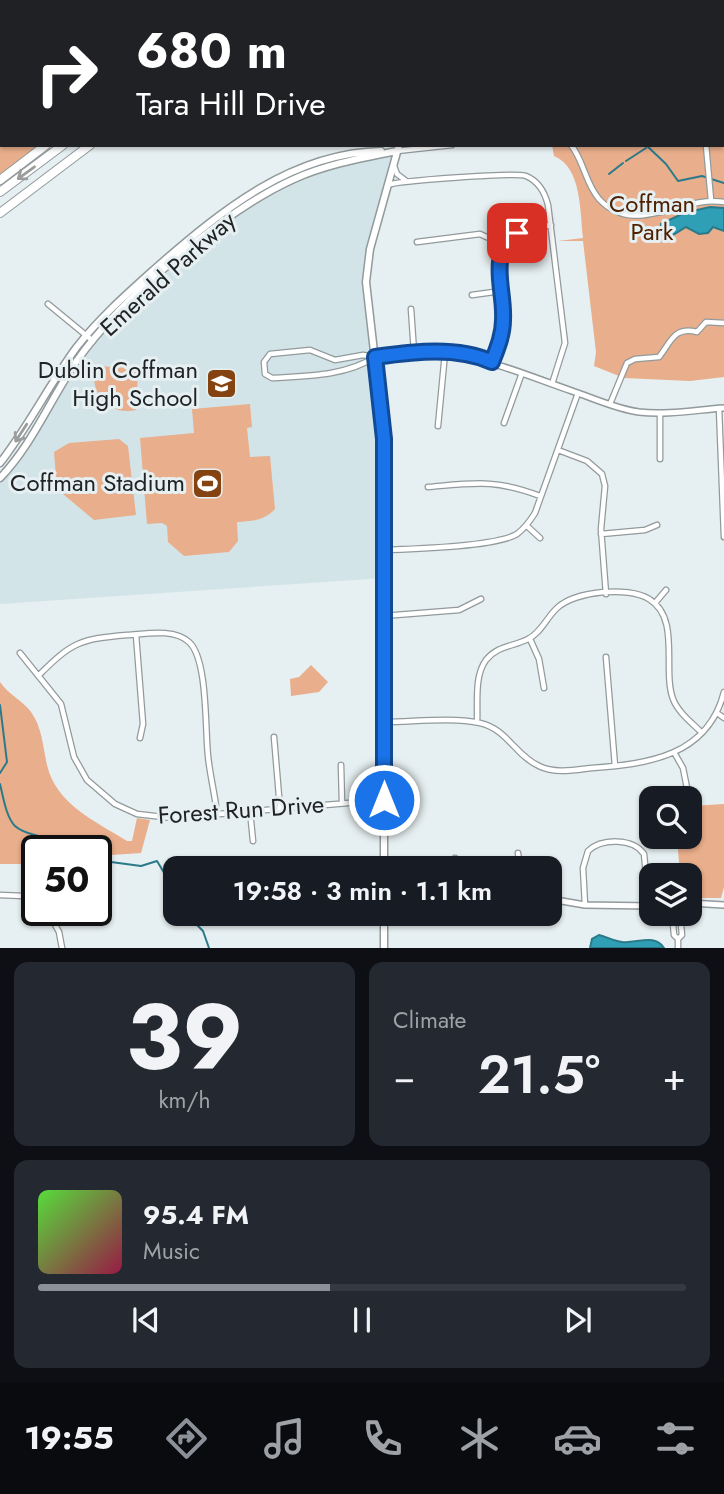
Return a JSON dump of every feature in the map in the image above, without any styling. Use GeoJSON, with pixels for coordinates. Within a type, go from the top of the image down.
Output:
{"type":"FeatureCollection","features":[{"type":"Feature","properties":{"kind":"highway"},"geometry":{"type":"LineString","coordinates":[[0,180],[43,147]]}},
{"type":"Feature","properties":{"kind":"highway"},"geometry":{"type":"LineString","coordinates":[[0,192],[60,147]]}},
{"type":"Feature","properties":{"kind":"highway"},"geometry":{"type":"LineString","coordinates":[[47,180],[88,147]]}},
{"type":"Feature","properties":{"kind":"highway"},"geometry":{"type":"LineString","coordinates":[[0,212],[95,147]]}},
{"type":"Feature","properties":{"kind":"main road"},"geometry":{"type":"LineString","coordinates":[[384,856],[383,414],[368,317],[366,273],[398,148]]}},
{"type":"Feature","properties":{"kind":"main road","name":"Emerald Parkway"},"geometry":{"type":"LineString","coordinates":[[0,463],[86,336],[123,297],[202,227],[258,188],[331,159],[398,148]]}},
{"type":"Feature","properties":{"kind":"main road","name":"Emerald Parkway"},"geometry":{"type":"LineString","coordinates":[[0,478],[21,453],[57,391],[94,341],[166,270],[224,219],[310,173],[398,148]]}},
{"type":"Feature","properties":{"kind":"main road"},"geometry":{"type":"LineString","coordinates":[[384,926],[384,948]]}},
{"type":"Feature","properties":{"kind":"street"},"geometry":{"type":"LineString","coordinates":[[398,148],[416,147]]}},
{"type":"Feature","properties":{"kind":"street"},"geometry":{"type":"LineString","coordinates":[[572,147],[599,198],[626,215],[645,216],[682,204],[711,200],[724,202]]}},
{"type":"Feature","properties":{"kind":"street"},"geometry":{"type":"LineString","coordinates":[[706,147],[711,200]]}},
{"type":"Feature","properties":{"kind":"street"},"geometry":{"type":"LineString","coordinates":[[393,164],[399,177],[410,182]]}},
{"type":"Feature","properties":{"kind":"street"},"geometry":{"type":"LineString","coordinates":[[388,186],[517,173],[532,179],[544,192],[551,225],[565,343],[552,384]]}},
{"type":"Feature","properties":{"kind":"street"},"geometry":{"type":"LineString","coordinates":[[492,362],[503,327],[499,262],[504,245],[523,230],[551,225]]}},
{"type":"Feature","properties":{"kind":"street"},"geometry":{"type":"LineString","coordinates":[[417,242],[480,234],[504,245]]}},
{"type":"Feature","properties":{"kind":"street"},"geometry":{"type":"LineString","coordinates":[[472,295],[501,291]]}},
{"type":"Feature","properties":{"kind":"street"},"geometry":{"type":"LineString","coordinates":[[48,304],[94,341]]}},
{"type":"Feature","properties":{"kind":"street"},"geometry":{"type":"LineString","coordinates":[[411,309],[414,352]]}},
{"type":"Feature","properties":{"kind":"street"},"geometry":{"type":"LineString","coordinates":[[610,404],[620,376],[631,360],[659,357],[675,333],[697,332],[706,322],[724,323]]}},
{"type":"Feature","properties":{"kind":"street"},"geometry":{"type":"LineString","coordinates":[[375,357],[365,364],[334,372],[270,378],[265,374],[263,363],[270,354],[307,351],[335,360],[363,355],[375,357],[414,352],[445,352],[492,362],[636,411],[660,413],[721,408],[724,537]]}},
{"type":"Feature","properties":{"kind":"street"},"geometry":{"type":"LineString","coordinates":[[438,426],[445,352]]}},
{"type":"Feature","properties":{"kind":"street"},"geometry":{"type":"LineString","coordinates":[[334,372],[335,360]]}},
{"type":"Feature","properties":{"kind":"street"},"geometry":{"type":"LineString","coordinates":[[504,423],[522,373]]}},
{"type":"Feature","properties":{"kind":"street"},"geometry":{"type":"LineString","coordinates":[[384,550],[496,541],[516,534],[527,526],[541,496],[578,393]]}},
{"type":"Feature","properties":{"kind":"street"},"geometry":{"type":"LineString","coordinates":[[660,413],[660,459]]}},
{"type":"Feature","properties":{"kind":"street"},"geometry":{"type":"LineString","coordinates":[[558,450],[587,461],[602,474],[606,486],[601,534],[606,594]]}},
{"type":"Feature","properties":{"kind":"street"},"geometry":{"type":"LineString","coordinates":[[428,487],[489,482],[516,487],[541,496]]}},
{"type":"Feature","properties":{"kind":"street"},"geometry":{"type":"LineString","coordinates":[[601,534],[645,530],[657,525]]}},
{"type":"Feature","properties":{"kind":"street"},"geometry":{"type":"LineString","coordinates":[[527,526],[540,538]]}},
{"type":"Feature","properties":{"kind":"street"},"geometry":{"type":"LineString","coordinates":[[654,603],[666,590]]}},
{"type":"Feature","properties":{"kind":"street"},"geometry":{"type":"LineString","coordinates":[[477,722],[479,677],[484,663],[505,645],[530,639],[556,608],[569,599],[606,594],[638,594],[654,603],[666,623],[669,683],[673,701],[701,732]]}},
{"type":"Feature","properties":{"kind":"street"},"geometry":{"type":"LineString","coordinates":[[383,616],[459,610],[481,600]]}},
{"type":"Feature","properties":{"kind":"street"},"geometry":{"type":"LineString","coordinates":[[136,635],[143,724],[140,738]]}},
{"type":"Feature","properties":{"kind":"street"},"geometry":{"type":"LineString","coordinates":[[39,675],[65,649],[88,638],[178,636],[194,649],[201,670],[208,759],[217,814]]}},
{"type":"Feature","properties":{"kind":"street"},"geometry":{"type":"LineString","coordinates":[[530,639],[539,659],[544,688]]}},
{"type":"Feature","properties":{"kind":"street","name":"Forest Run Drive"},"geometry":{"type":"LineString","coordinates":[[20,653],[61,704],[74,757],[87,780],[103,795],[137,814],[150,817],[217,814],[384,800]]}},
{"type":"Feature","properties":{"kind":"street"},"geometry":{"type":"LineString","coordinates":[[606,657],[615,766]]}},
{"type":"Feature","properties":{"kind":"street"},"geometry":{"type":"LineString","coordinates":[[384,722],[477,722],[502,733],[529,760],[546,769],[640,765],[675,754],[701,732],[717,713],[724,692]]}},
{"type":"Feature","properties":{"kind":"street"},"geometry":{"type":"LineString","coordinates":[[717,713],[724,718]]}},
{"type":"Feature","properties":{"kind":"street"},"geometry":{"type":"LineString","coordinates":[[274,737],[280,808]]}},
{"type":"Feature","properties":{"kind":"street"},"geometry":{"type":"LineString","coordinates":[[675,754],[686,786]]}},
{"type":"Feature","properties":{"kind":"street"},"geometry":{"type":"LineString","coordinates":[[341,765],[342,803]]}},
{"type":"Feature","properties":{"kind":"street"},"geometry":{"type":"LineString","coordinates":[[250,811],[253,841]]}},
{"type":"Feature","properties":{"kind":"street"},"geometry":{"type":"LineString","coordinates":[[585,905],[583,868],[588,851],[600,844],[626,842],[640,848],[645,863]]}},
{"type":"Feature","properties":{"kind":"street"},"geometry":{"type":"LineString","coordinates":[[0,895],[21,895]]}},
{"type":"Feature","properties":{"kind":"street"},"geometry":{"type":"LineString","coordinates":[[562,902],[639,906]]}},
{"type":"Feature","properties":{"kind":"street"},"geometry":{"type":"LineString","coordinates":[[702,904],[724,905]]}},
{"type":"Feature","properties":{"kind":"street"},"geometry":{"type":"LineString","coordinates":[[56,926],[62,948]]}},
{"type":"Feature","properties":{"kind":"street"},"geometry":{"type":"LineString","coordinates":[[673,926],[674,935],[678,939]]}},
{"type":"Feature","properties":{"kind":"street"},"geometry":{"type":"LineString","coordinates":[[678,948],[678,939],[682,935],[681,926]]}},
{"type":"Feature","properties":{"kind":"shaded area","name":"Dublin Coffman High School"},"geometry":{"type":"Polygon","coordinates":[[[397,151],[366,273],[382,397],[384,578],[0,604],[0,478],[78,360],[133,300],[224,220],[310,173],[397,151]]]}},
{"type":"Feature","properties":{"kind":"green space"},"geometry":{"type":"Polygon","coordinates":[[[0,147],[39,147],[0,177],[0,147]]]}},
{"type":"Feature","properties":{"kind":"green space","name":"Coffman Park"},"geometry":{"type":"Polygon","coordinates":[[[552,147],[724,147],[724,377],[690,381],[624,378],[594,366],[596,352],[583,241],[558,241],[583,238],[578,192],[570,170],[554,156],[552,147]]]}},
{"type":"Feature","properties":{"kind":"green space"},"geometry":{"type":"Polygon","coordinates":[[[96,366],[134,368],[138,372],[136,410],[117,409],[102,400],[95,385],[96,366]]]}},
{"type":"Feature","properties":{"kind":"green space","name":"Coffman Stadium"},"geometry":{"type":"Polygon","coordinates":[[[250,404],[252,427],[247,428],[250,457],[270,456],[275,509],[262,518],[237,522],[238,541],[229,552],[184,556],[168,542],[167,526],[162,523],[147,524],[140,438],[194,433],[192,409],[250,404]]]}},
{"type":"Feature","properties":{"kind":"green space"},"geometry":{"type":"Polygon","coordinates":[[[119,439],[128,446],[136,515],[94,520],[57,489],[54,452],[69,443],[119,439]]]}},
{"type":"Feature","properties":{"kind":"green space"},"geometry":{"type":"Polygon","coordinates":[[[311,665],[328,682],[319,692],[291,696],[290,679],[299,677],[311,665]]]}},
{"type":"Feature","properties":{"kind":"green space"},"geometry":{"type":"Polygon","coordinates":[[[0,682],[35,718],[52,779],[68,801],[127,841],[132,841],[137,818],[150,820],[141,853],[112,855],[112,835],[21,835],[21,864],[0,864],[0,682]]]}},
{"type":"Feature","properties":{"kind":"green space"},"geometry":{"type":"Polygon","coordinates":[[[724,804],[724,887],[721,898],[702,898],[702,863],[679,863],[678,849],[702,849],[702,805],[724,804]]]}},
{"type":"Feature","properties":{"kind":"water"},"geometry":{"type":"Polygon","coordinates":[[[710,207],[724,208],[724,231],[713,227],[708,233],[699,234],[686,227],[670,237],[661,234],[661,224],[684,213],[710,207]]]}},
{"type":"Feature","properties":{"kind":"water"},"geometry":{"type":"Polygon","coordinates":[[[599,935],[622,942],[656,941],[664,948],[590,948],[592,939],[599,935]]]}},
{"type":"Feature","properties":{"kind":"waterway"},"geometry":{"type":"LineString","coordinates":[[648,147],[666,164],[678,181],[702,176],[724,183]]}},
{"type":"Feature","properties":{"kind":"waterway"},"geometry":{"type":"LineString","coordinates":[[626,161],[646,148]]}},
{"type":"Feature","properties":{"kind":"waterway"},"geometry":{"type":"LineString","coordinates":[[609,174],[623,163]]}},
{"type":"Feature","properties":{"kind":"waterway"},"geometry":{"type":"LineString","coordinates":[[0,705],[7,762],[0,773]]}},
{"type":"Feature","properties":{"kind":"waterway"},"geometry":{"type":"LineString","coordinates":[[0,784],[12,822],[20,830],[34,835]]}},
{"type":"Feature","properties":{"kind":"waterway"},"geometry":{"type":"LineString","coordinates":[[112,862],[141,866],[157,861],[163,871]]}},
{"type":"Feature","properties":{"kind":"waterway"},"geometry":{"type":"LineString","coordinates":[[198,926],[203,931],[209,948]]}},
{"type":"Feature","properties":{"kind":"place","name":"Dublin Coffman High School"},"geometry":{"type":"Point","coordinates":[221,384]}},
{"type":"Feature","properties":{"kind":"place","name":"Coffman Stadium"},"geometry":{"type":"Point","coordinates":[208,483]}},
{"type":"Feature","properties":{"kind":"route"},"geometry":{"type":"LineString","coordinates":[[384,800],[384,439],[382,397],[375,357],[414,352],[445,352],[492,362],[503,320],[499,262],[504,245],[517,233]]}}]}
